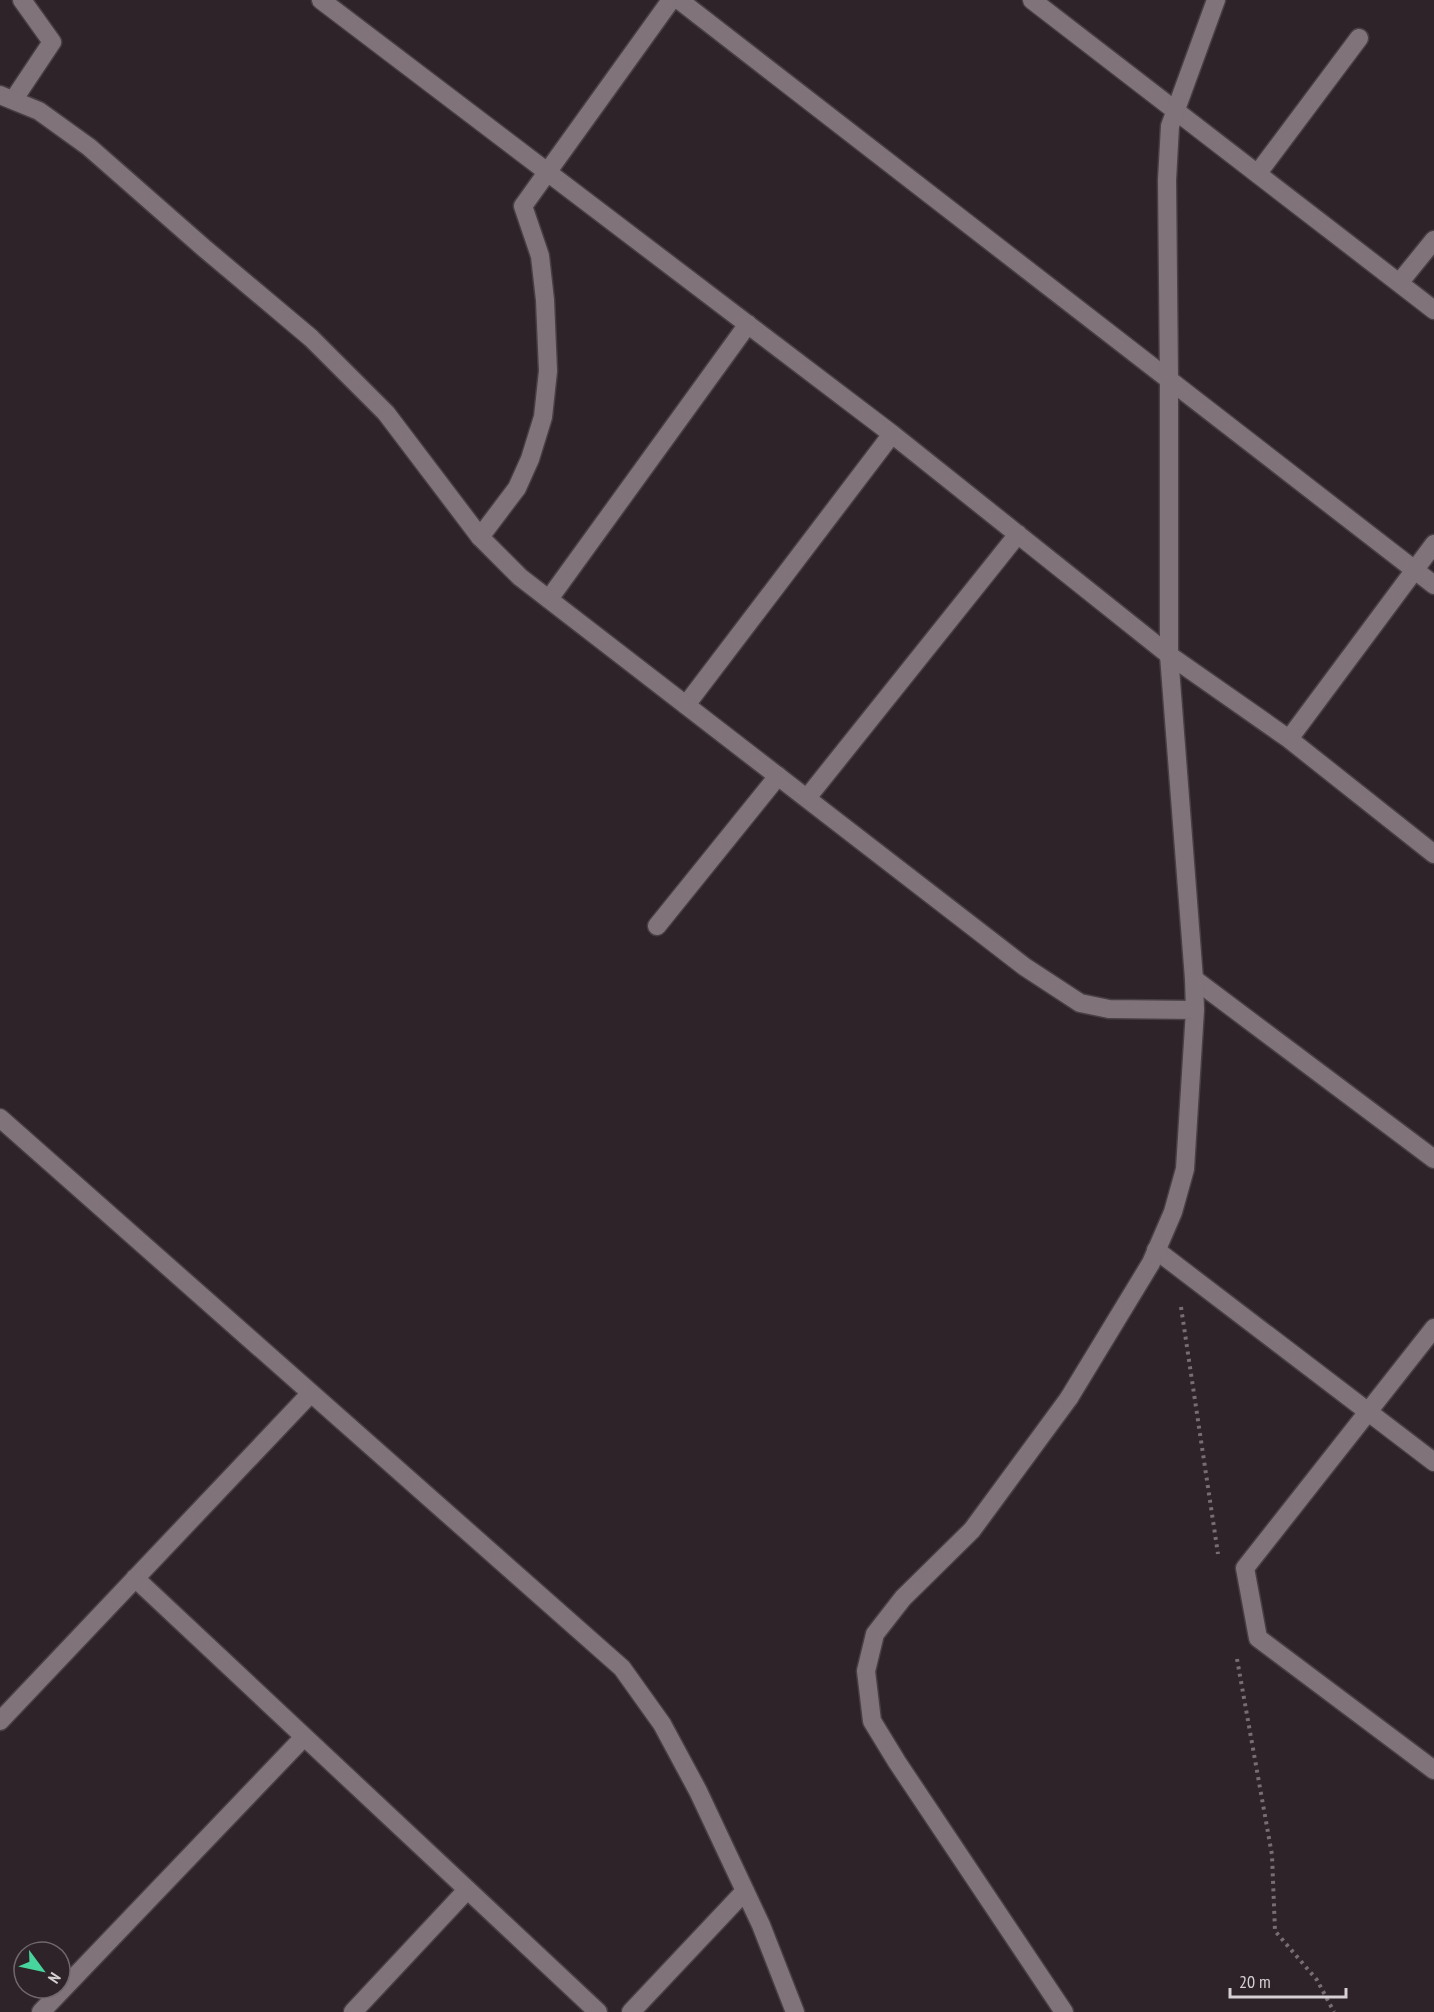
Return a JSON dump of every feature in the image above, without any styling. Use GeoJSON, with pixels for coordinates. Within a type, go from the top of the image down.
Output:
{"type":"FeatureCollection","features":[{"type":"Feature","properties":{"kind":"street"},"geometry":{"type":"LineString","coordinates":[[22,0],[52,42],[7,97],[39,111],[89,147],[311,338],[386,413],[480,537],[520,577],[1024,967],[1080,1003],[1108,1009],[1195,1010]]}},
{"type":"Feature","properties":{"kind":"street"},"geometry":{"type":"LineString","coordinates":[[321,0],[892,434],[1169,655],[1289,739],[1434,854]]}},
{"type":"Feature","properties":{"kind":"street"},"geometry":{"type":"LineString","coordinates":[[480,537],[517,488],[530,459],[543,417],[548,371],[544,289],[540,256],[523,206],[671,0]]}},
{"type":"Feature","properties":{"kind":"street"},"geometry":{"type":"LineString","coordinates":[[679,0],[1434,585]]}},
{"type":"Feature","properties":{"kind":"street"},"geometry":{"type":"LineString","coordinates":[[1032,0],[1434,310]]}},
{"type":"Feature","properties":{"kind":"street"},"geometry":{"type":"LineString","coordinates":[[1064,2012],[872,1721],[866,1671],[875,1634],[903,1598],[972,1530],[1069,1398],[1151,1263],[1173,1212],[1185,1169],[1195,1010],[1169,655],[1167,180],[1170,126],[1216,0]]}},
{"type":"Feature","properties":{"kind":"street"},"geometry":{"type":"LineString","coordinates":[[1258,173],[1359,38]]}},
{"type":"Feature","properties":{"kind":"street"},"geometry":{"type":"LineString","coordinates":[[1398,283],[1434,240]]}},
{"type":"Feature","properties":{"kind":"street"},"geometry":{"type":"LineString","coordinates":[[549,599],[748,324]]}},
{"type":"Feature","properties":{"kind":"street"},"geometry":{"type":"LineString","coordinates":[[686,705],[892,434]]}},
{"type":"Feature","properties":{"kind":"street"},"geometry":{"type":"LineString","coordinates":[[807,798],[1018,534]]}},
{"type":"Feature","properties":{"kind":"street"},"geometry":{"type":"LineString","coordinates":[[1289,739],[1434,544]]}},
{"type":"Feature","properties":{"kind":"street"},"geometry":{"type":"LineString","coordinates":[[657,926],[778,776]]}},
{"type":"Feature","properties":{"kind":"street"},"geometry":{"type":"LineString","coordinates":[[1194,979],[1434,1159]]}},
{"type":"Feature","properties":{"kind":"street"},"geometry":{"type":"LineString","coordinates":[[0,1118],[622,1668],[662,1724],[698,1791],[761,1925],[795,2012]]}},
{"type":"Feature","properties":{"kind":"street"},"geometry":{"type":"LineString","coordinates":[[1156,1250],[1434,1462]]}},
{"type":"Feature","properties":{"kind":"street"},"geometry":{"type":"LineString","coordinates":[[1434,1328],[1245,1568],[1258,1638],[1434,1770]]}},
{"type":"Feature","properties":{"kind":"street"},"geometry":{"type":"LineString","coordinates":[[0,1721],[311,1393]]}},
{"type":"Feature","properties":{"kind":"street"},"geometry":{"type":"LineString","coordinates":[[135,1578],[598,2012]]}},
{"type":"Feature","properties":{"kind":"street"},"geometry":{"type":"LineString","coordinates":[[41,2012],[304,1737]]}},
{"type":"Feature","properties":{"kind":"street"},"geometry":{"type":"LineString","coordinates":[[353,2012],[467,1890]]}},
{"type":"Feature","properties":{"kind":"street"},"geometry":{"type":"LineString","coordinates":[[631,2012],[745,1891]]}}]}
